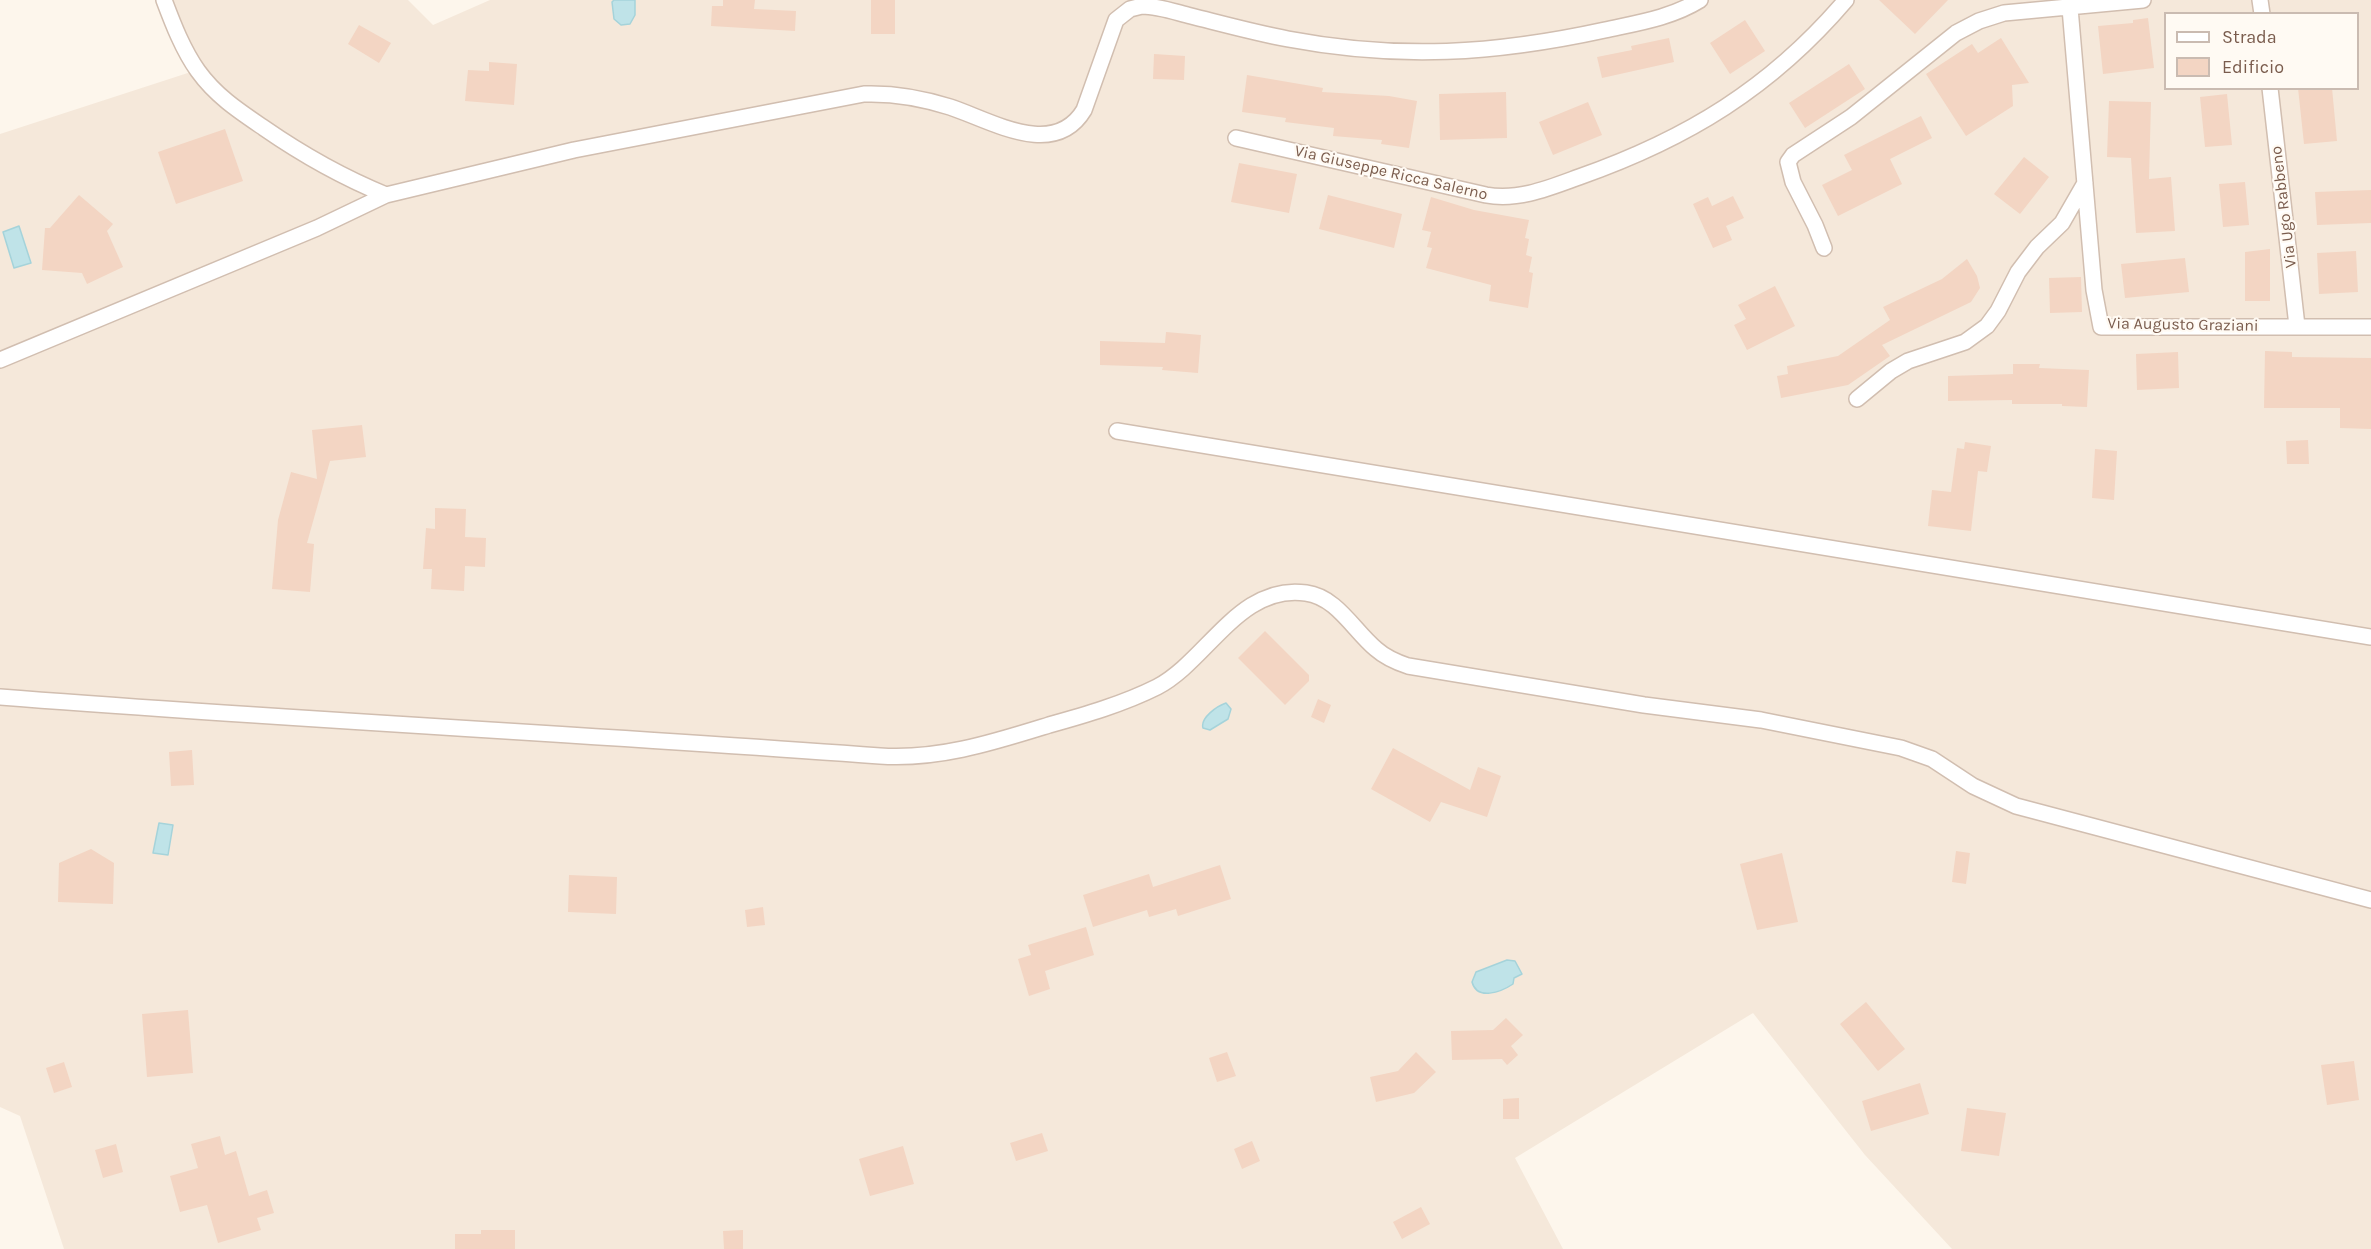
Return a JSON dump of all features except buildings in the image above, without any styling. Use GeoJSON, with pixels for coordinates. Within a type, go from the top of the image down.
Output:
{"type":"FeatureCollection","features":[{"type":"Feature","properties":{"kind":"street"},"geometry":{"type":"LineString","coordinates":[[164,0],[189,56],[208,83],[226,101],[304,156],[345,178],[386,195]]}},
{"type":"Feature","properties":{"kind":"street"},"geometry":{"type":"LineString","coordinates":[[0,360],[316,228],[386,195],[574,150],[854,94],[909,96],[950,107],[1017,132],[1040,134],[1056,132],[1076,122],[1084,111],[1116,20],[1125,12],[1142,6],[1289,39],[1378,51],[1434,53],[1497,48],[1583,35],[1657,18],[1700,0]]}},
{"type":"Feature","properties":{"kind":"street","name":"Via Giuseppe Ricca Salerno"},"geometry":{"type":"LineString","coordinates":[[1236,138],[1486,195],[1512,197],[1527,194],[1637,155],[1680,135],[1727,107],[1756,87],[1809,40],[1846,0]]}},
{"type":"Feature","properties":{"kind":"street"},"geometry":{"type":"LineString","coordinates":[[1824,248],[1793,182],[1788,162],[1793,154],[1851,117],[1965,28],[2004,13],[2143,0]]}},
{"type":"Feature","properties":{"kind":"street","name":"Via Augusto Graziani"},"geometry":{"type":"LineString","coordinates":[[2070,8],[2094,290],[2101,327],[2371,327]]}},
{"type":"Feature","properties":{"kind":"street","name":"Via Ugo Rabbeno"},"geometry":{"type":"LineString","coordinates":[[2270,90],[2298,326]]}},
{"type":"Feature","properties":{"kind":"street"},"geometry":{"type":"LineString","coordinates":[[1857,399],[1891,371],[1908,361],[1965,342],[1987,326],[1998,311],[2018,272],[2037,247],[2062,223],[2085,183]]}},
{"type":"Feature","properties":{"kind":"street"},"geometry":{"type":"LineString","coordinates":[[1117,431],[2371,637]]}},
{"type":"Feature","properties":{"kind":"street"},"geometry":{"type":"LineString","coordinates":[[0,697],[165,710],[880,756],[915,756],[989,743],[1083,716],[1142,694],[1163,684],[1179,672],[1223,628],[1246,610],[1282,594],[1303,592],[1317,595],[1327,601],[1376,649],[1392,660],[1408,666],[1644,705],[1761,720],[1907,749],[1932,759],[1973,786],[2016,806],[2371,900]]}},
{"type":"Feature","properties":{"kind":"shaded area"},"geometry":{"type":"Polygon","coordinates":[[[168,0],[408,0],[433,25],[490,0],[2371,0],[2371,1249],[1952,1249],[1865,1155],[1753,1013],[1515,1158],[1563,1249],[64,1249],[20,1116],[0,1107],[0,134],[197,70],[168,0]]]}},
{"type":"Feature","properties":{"kind":"water"},"geometry":{"type":"Polygon","coordinates":[[[614,0],[635,0],[635,15],[630,24],[621,25],[614,19],[612,2],[614,0]]]}},
{"type":"Feature","properties":{"kind":"water"},"geometry":{"type":"Polygon","coordinates":[[[19,226],[31,263],[14,268],[3,232],[19,226]]]}},
{"type":"Feature","properties":{"kind":"water"},"geometry":{"type":"Polygon","coordinates":[[[1226,703],[1231,709],[1228,719],[1210,730],[1203,728],[1207,716],[1226,703]]]}},
{"type":"Feature","properties":{"kind":"water"},"geometry":{"type":"Polygon","coordinates":[[[159,823],[173,825],[168,855],[153,853],[159,823]]]}},
{"type":"Feature","properties":{"kind":"water"},"geometry":{"type":"Polygon","coordinates":[[[1507,960],[1515,961],[1522,974],[1514,978],[1513,984],[1490,993],[1484,993],[1475,988],[1472,982],[1476,972],[1507,960]]]}}]}
